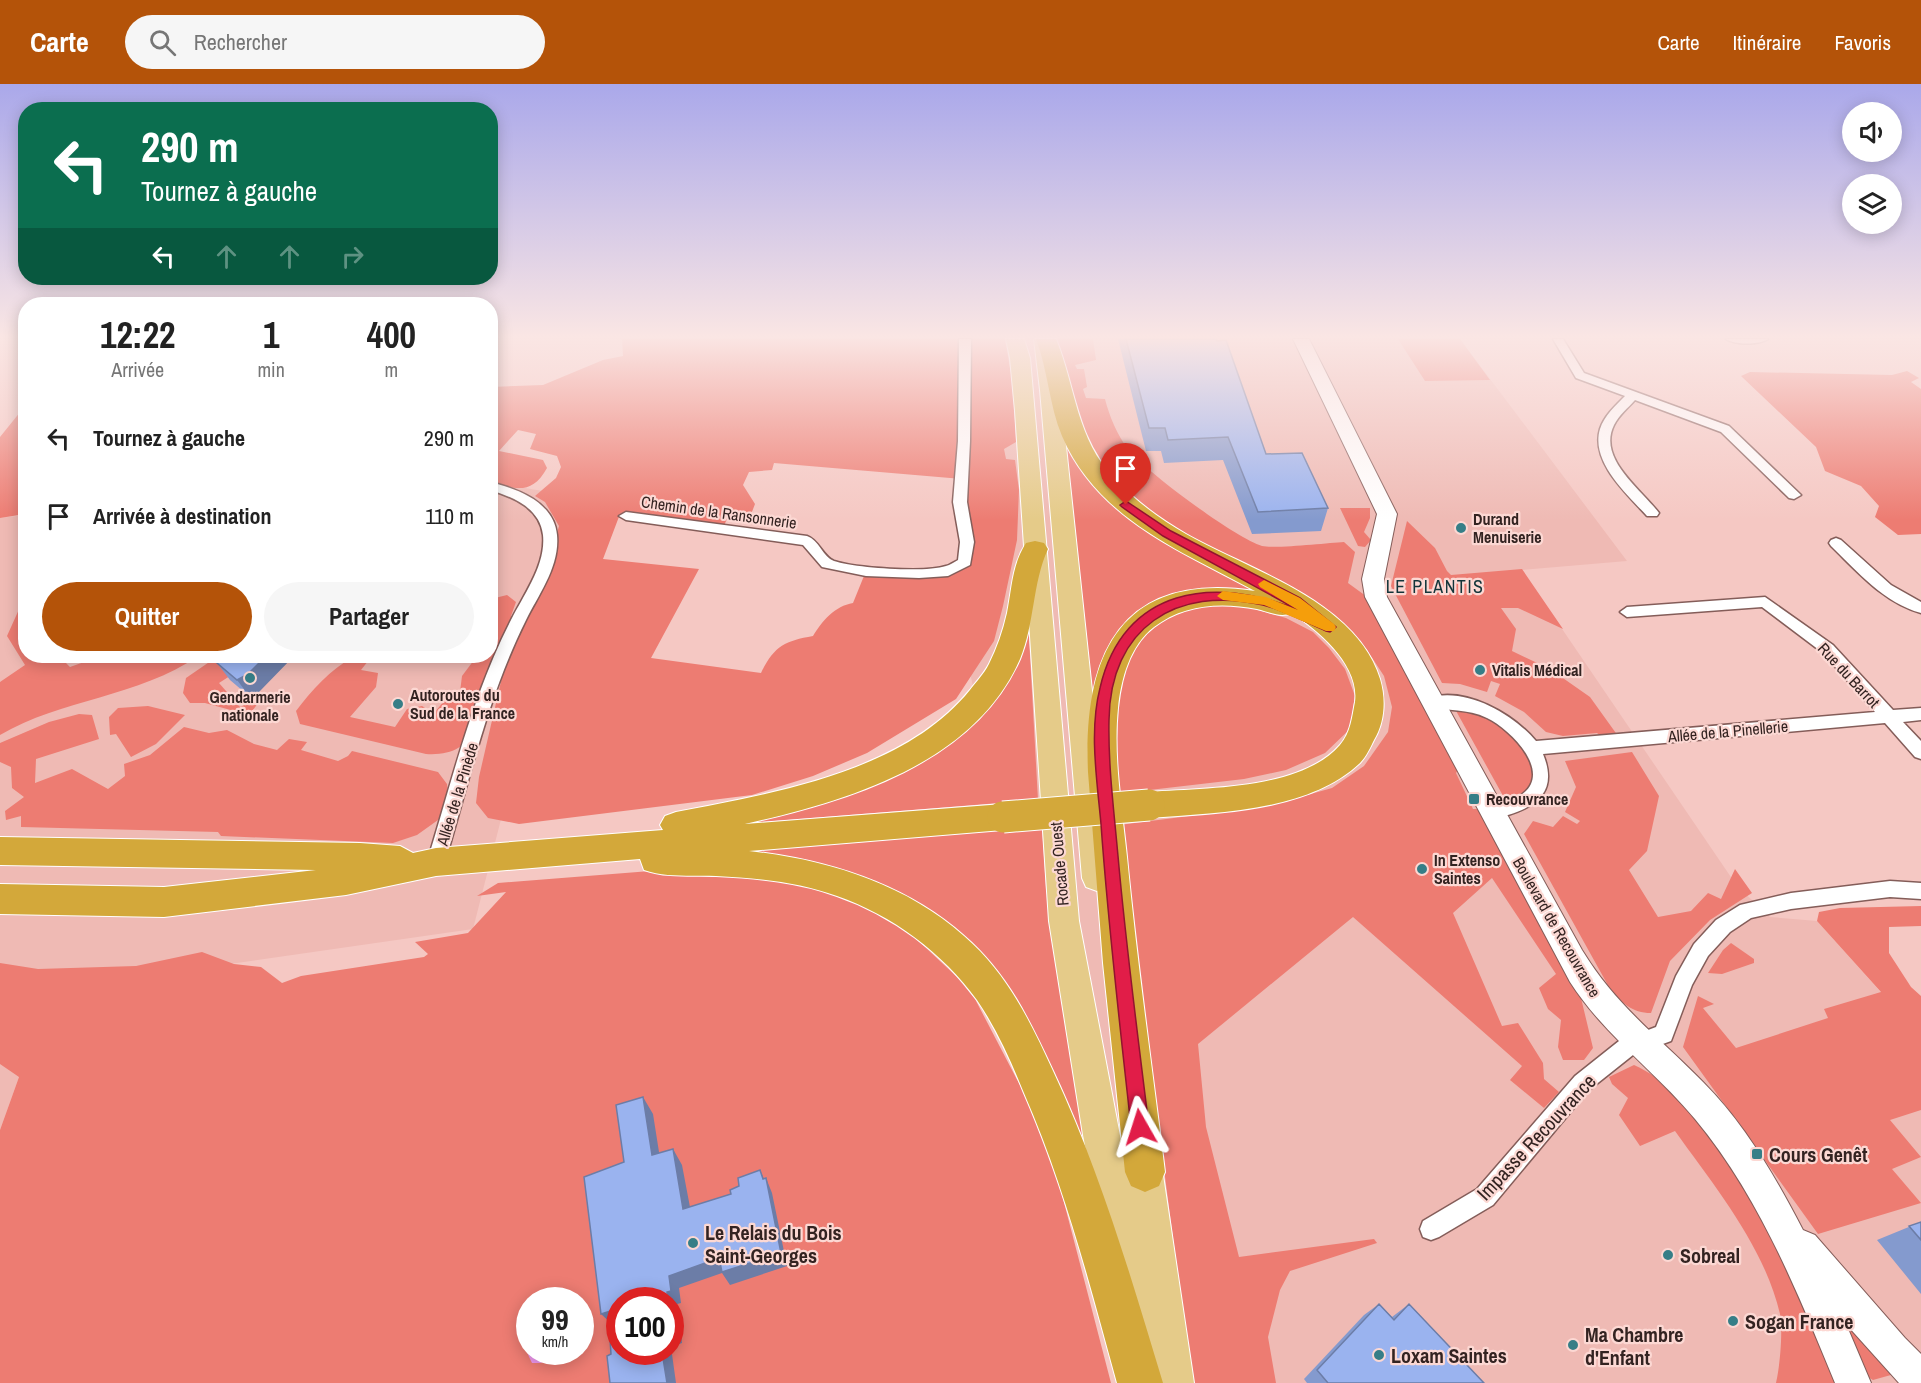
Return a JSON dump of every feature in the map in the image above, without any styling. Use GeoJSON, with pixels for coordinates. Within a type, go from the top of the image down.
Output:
{"type":"FeatureCollection","features":[{"type":"Feature","properties":{"kind":"highway"},"geometry":{"type":"LineString","coordinates":[[0,899],[164,902],[346,881],[436,862],[1149,806],[1256,795],[1286,787],[1332,768],[1354,749],[1362,736],[1371,710],[1369,688],[1355,656],[1330,627],[1278,591],[1167,534],[1126,505],[1111,491],[1089,463],[1073,434],[1063,400]]}},
{"type":"Feature","properties":{"kind":"highway"},"geometry":{"type":"LineString","coordinates":[[503,856],[785,802],[859,779],[916,750],[939,736],[973,707],[996,678],[1019,620],[1026,567],[1035,549]]}},
{"type":"Feature","properties":{"kind":"highway"},"geometry":{"type":"LineString","coordinates":[[1145,1172],[1113,880],[1102,718],[1106,688],[1114,664],[1122,646],[1145,619],[1158,610],[1175,603],[1210,596],[1246,598],[1284,607],[1330,627]]}},
{"type":"Feature","properties":{"kind":"highway"},"geometry":{"type":"LineString","coordinates":[[0,851],[360,857],[436,862]]}},
{"type":"Feature","properties":{"kind":"highway"},"geometry":{"type":"LineString","coordinates":[[503,856],[728,861],[783,867],[863,891],[893,905],[939,936],[961,956],[1000,1004],[1042,1086],[1064,1140],[1140,1383]]}},
{"type":"Feature","properties":{"kind":"main road","name":"Rocade Ouest"},"geometry":{"type":"LineString","coordinates":[[1024,400],[1064,921],[1099,1124],[1135,1302],[1148,1383]]}},
{"type":"Feature","properties":{"kind":"main road"},"geometry":{"type":"LineString","coordinates":[[1051,400],[1099,894],[1145,1172],[1174,1383]]}},
{"type":"Feature","properties":{"kind":"street","name":"Chemin de la Ransonnerie"},"geometry":{"type":"LineString","coordinates":[[626,516],[807,541],[827,564],[866,571],[919,573],[948,571],[965,562],[967,542],[960,501],[964,400]]}},
{"type":"Feature","properties":{"kind":"street","name":"Boulevard de Recouvrance"},"geometry":{"type":"LineString","coordinates":[[1331,400],[1384,506],[1386,521],[1373,579],[1373,589],[1491,812],[1587,984],[1639,1044],[1690,1092],[1739,1152],[1786,1229],[1853,1383]]}},
{"type":"Feature","properties":{"kind":"street"},"geometry":{"type":"LineString","coordinates":[[1629,400],[1612,418],[1605,431],[1604,444],[1618,475],[1652,513]]}},
{"type":"Feature","properties":{"kind":"street"},"geometry":{"type":"LineString","coordinates":[[1642,400],[1725,429],[1794,495]]}},
{"type":"Feature","properties":{"kind":"street","name":"Allée de la Pinède"},"geometry":{"type":"LineString","coordinates":[[436,862],[481,718],[514,631],[538,585],[549,551],[549,527],[539,506],[498,489]]}},
{"type":"Feature","properties":{"kind":"street"},"geometry":{"type":"LineString","coordinates":[[1836,543],[1887,591],[1908,604],[1921,608]]}},
{"type":"Feature","properties":{"kind":"street","name":"Rue du Barrot"},"geometry":{"type":"LineString","coordinates":[[1627,612],[1765,602],[1828,649],[1921,752]]}},
{"type":"Feature","properties":{"kind":"street"},"geometry":{"type":"LineString","coordinates":[[1434,702],[1468,704],[1488,710],[1507,720],[1523,733],[1534,748],[1541,764],[1541,779],[1535,793],[1522,804],[1491,812]]}},
{"type":"Feature","properties":{"kind":"street","name":"Allée de la Pinellerie"},"geometry":{"type":"LineString","coordinates":[[1534,748],[1921,714]]}},
{"type":"Feature","properties":{"kind":"street","name":"Impasse Recouvrance"},"geometry":{"type":"LineString","coordinates":[[1431,1228],[1485,1197],[1582,1083],[1626,1048],[1664,1034],[1683,982],[1701,950],[1723,926],[1747,912],[1791,901],[1890,889],[1921,891]]}},
{"type":"Feature","properties":{"kind":"street"},"geometry":{"type":"LineString","coordinates":[[1786,1229],[1878,1336],[1921,1379]]}},
{"type":"Feature","properties":{"kind":"shaded area"},"geometry":{"type":"Polygon","coordinates":[[[498,400],[1014,400],[1016,442],[1004,449],[1006,459],[1015,460],[1019,490],[1017,540],[994,641],[956,699],[867,753],[813,776],[752,795],[519,824],[488,818],[476,803],[479,777],[502,677],[492,681],[478,722],[465,743],[443,753],[426,754],[300,724],[296,711],[322,681],[344,663],[366,663],[361,670],[378,673],[376,687],[350,717],[395,727],[407,709],[422,706],[434,713],[445,700],[460,692],[462,676],[472,663],[498,663],[498,597],[507,595],[516,602],[511,616],[515,621],[542,584],[559,526],[545,502],[535,496],[556,478],[561,467],[557,456],[530,449],[536,434],[518,430],[499,451],[543,460],[547,468],[536,483],[530,486],[509,487],[498,485],[498,400]],[[774,463],[772,470],[749,472],[743,485],[755,504],[750,517],[729,514],[723,528],[620,514],[603,559],[699,569],[651,658],[761,673],[781,646],[813,636],[830,615],[840,607],[853,603],[866,571],[919,573],[965,562],[962,479],[774,463]]]}},
{"type":"Feature","properties":{"kind":"shaded area"},"geometry":{"type":"Polygon","coordinates":[[[975,400],[1506,400],[1627,561],[1522,570],[1737,886],[1770,917],[1817,921],[1921,1037],[1921,1383],[1122,1383],[953,593],[980,587],[975,400]]]}},
{"type":"Feature","properties":{"kind":"shaded area"},"geometry":{"type":"Polygon","coordinates":[[[1070,400],[1105,400],[1120,438],[1138,459],[1191,503],[1249,540],[1269,547],[1344,542],[1355,552],[1348,583],[1370,599],[1459,768],[1456,773],[1473,809],[1481,809],[1581,998],[1593,1048],[1584,1060],[1563,1060],[1558,1047],[1561,1020],[1548,1009],[1539,988],[1556,974],[1492,878],[1453,913],[1502,1026],[1518,1023],[1543,1063],[1544,1079],[1559,1092],[1544,1108],[1510,1080],[1522,1066],[1353,917],[1198,1044],[1206,1127],[1239,1257],[1374,1239],[1377,1243],[1290,1271],[1280,1290],[1268,1337],[1276,1383],[1192,1383],[1119,825],[1268,806],[1332,788],[1364,766],[1388,732],[1392,707],[1384,676],[1367,650],[1338,621],[1154,519],[1097,470],[1070,400]]]}},
{"type":"Feature","properties":{"kind":"shaded area"},"geometry":{"type":"Polygon","coordinates":[[[1766,400],[1921,400],[1921,534],[1898,535],[1875,517],[1879,506],[1861,486],[1825,471],[1816,447],[1766,400]]]}},
{"type":"Feature","properties":{"kind":"shaded area"},"geometry":{"type":"Polygon","coordinates":[[[18,415],[18,515],[0,518],[0,437],[18,415]]]}},
{"type":"Feature","properties":{"kind":"shaded area"},"geometry":{"type":"Polygon","coordinates":[[[1062,436],[1080,465],[1283,600],[1152,607],[1093,736],[1062,436]]]}},
{"type":"Feature","properties":{"kind":"shaded area"},"geometry":{"type":"Polygon","coordinates":[[[498,483],[583,498],[473,929],[50,990],[0,1130],[0,518],[18,516],[18,663],[498,663],[498,483]]]}},
{"type":"Feature","properties":{"kind":"shaded area"},"geometry":{"type":"Polygon","coordinates":[[[1340,508],[1370,508],[1370,518],[1364,532],[1371,540],[1365,547],[1358,546],[1340,508]]]}},
{"type":"Feature","properties":{"kind":"shaded area"},"geometry":{"type":"Polygon","coordinates":[[[1407,521],[1435,548],[1451,575],[1522,569],[1563,629],[1518,608],[1501,608],[1516,629],[1512,651],[1550,669],[1590,697],[1618,736],[1602,737],[1597,733],[1563,736],[1546,732],[1524,712],[1495,696],[1500,684],[1491,681],[1487,692],[1460,684],[1442,683],[1391,586],[1407,521]]]}},
{"type":"Feature","properties":{"kind":"shaded area"},"geometry":{"type":"Polygon","coordinates":[[[1027,601],[1038,800],[724,825],[962,725],[1027,601]]]}},
{"type":"Feature","properties":{"kind":"shaded area"},"geometry":{"type":"Polygon","coordinates":[[[1216,605],[1247,607],[1286,618],[1313,632],[1345,669],[1355,696],[1350,729],[1325,753],[1286,770],[1244,779],[1115,794],[1112,701],[1141,632],[1191,607],[1216,605]]]}},
{"type":"Feature","properties":{"kind":"shaded area"},"geometry":{"type":"Polygon","coordinates":[[[18,612],[18,654],[7,636],[18,612]]]}},
{"type":"Feature","properties":{"kind":"shaded area"},"geometry":{"type":"Polygon","coordinates":[[[24,663],[66,663],[70,667],[81,663],[186,663],[151,681],[48,713],[0,735],[0,682],[25,665],[24,663]]]}},
{"type":"Feature","properties":{"kind":"shaded area"},"geometry":{"type":"Polygon","coordinates":[[[208,663],[243,663],[233,674],[219,683],[240,707],[263,697],[249,715],[205,703],[190,703],[183,693],[186,678],[208,663]]]}},
{"type":"Feature","properties":{"kind":"shaded area"},"geometry":{"type":"Polygon","coordinates":[[[148,706],[185,715],[156,744],[131,757],[116,734],[110,735],[109,717],[118,708],[148,706]]]}},
{"type":"Feature","properties":{"kind":"shaded area"},"geometry":{"type":"Polygon","coordinates":[[[1455,709],[1487,715],[1509,728],[1533,762],[1533,785],[1521,798],[1507,803],[1455,709]]]}},
{"type":"Feature","properties":{"kind":"shaded area"},"geometry":{"type":"Polygon","coordinates":[[[79,714],[92,715],[99,739],[36,759],[35,783],[72,769],[108,789],[125,776],[124,764],[150,755],[184,727],[209,733],[227,730],[254,744],[277,750],[289,739],[307,742],[301,750],[338,761],[352,751],[438,772],[447,784],[449,800],[438,820],[417,835],[393,843],[221,836],[218,832],[21,827],[21,816],[6,820],[5,811],[24,797],[12,788],[11,767],[0,762],[0,743],[49,722],[79,714]]]}},
{"type":"Feature","properties":{"kind":"shaded area"},"geometry":{"type":"Polygon","coordinates":[[[1632,752],[1659,796],[1647,851],[1629,870],[1658,917],[1691,911],[1708,893],[1721,899],[1735,869],[1752,893],[1710,920],[1670,961],[1651,1013],[1644,1013],[1628,1006],[1610,989],[1524,834],[1533,821],[1553,827],[1563,816],[1577,824],[1580,821],[1565,812],[1576,787],[1565,761],[1632,752]]]}},
{"type":"Feature","properties":{"kind":"shaded area"},"geometry":{"type":"Polygon","coordinates":[[[1042,826],[1046,889],[1093,1171],[949,931],[735,848],[1042,826]]]}},
{"type":"Feature","properties":{"kind":"shaded area"},"geometry":{"type":"Polygon","coordinates":[[[663,870],[730,871],[826,891],[858,903],[908,931],[956,976],[975,999],[1047,1137],[1111,1383],[0,1383],[0,1130],[19,1077],[0,1064],[0,963],[38,969],[136,966],[202,952],[234,964],[261,967],[282,983],[301,976],[424,957],[428,954],[415,942],[468,933],[506,892],[477,896],[498,883],[663,870]]]}},
{"type":"Feature","properties":{"kind":"shaded area"},"geometry":{"type":"Polygon","coordinates":[[[1921,906],[1921,926],[1889,927],[1889,953],[1911,987],[1921,996],[1921,1110],[1890,1120],[1921,1157],[1892,1169],[1921,1203],[1818,1234],[1683,1047],[1698,996],[1714,1004],[1703,1008],[1736,1048],[1828,1018],[1824,1009],[1881,992],[1817,921],[1819,912],[1840,908],[1921,906]]]}},
{"type":"Feature","properties":{"kind":"shaded area"},"geometry":{"type":"Polygon","coordinates":[[[1731,943],[1754,959],[1754,963],[1722,974],[1708,973],[1723,950],[1731,943]]]}},
{"type":"Feature","properties":{"kind":"shaded area"},"geometry":{"type":"Polygon","coordinates":[[[1634,1065],[1670,1088],[1703,1121],[1732,1160],[1782,1252],[1839,1383],[1776,1383],[1781,1348],[1781,1321],[1773,1289],[1736,1218],[1675,1131],[1640,1146],[1619,1115],[1628,1098],[1612,1084],[1609,1077],[1634,1065]]]}},
{"type":"Feature","properties":{"kind":"shaded area"},"geometry":{"type":"Polygon","coordinates":[[[1832,1292],[1898,1373],[1873,1380],[1861,1373],[1832,1292]]]}},
{"type":"Feature","properties":{"kind":"building"},"geometry":{"type":"Polygon","coordinates":[[[1142,400],[1247,400],[1266,454],[1302,453],[1328,508],[1258,512],[1228,437],[1168,440],[1165,428],[1149,428],[1142,400]]]}},
{"type":"Feature","properties":{"kind":"building"},"geometry":{"type":"Polygon","coordinates":[[[217,663],[259,663],[248,674],[237,680],[217,663]]]}},
{"type":"Feature","properties":{"kind":"building","name":"Le Relais du Bois Saint-Georges"},"geometry":{"type":"Polygon","coordinates":[[[643,1097],[652,1155],[673,1149],[683,1209],[731,1194],[730,1190],[739,1186],[738,1178],[760,1170],[763,1179],[766,1178],[781,1253],[722,1272],[719,1258],[669,1276],[670,1287],[606,1287],[606,1312],[601,1314],[584,1177],[624,1162],[616,1105],[643,1097]]]}},
{"type":"Feature","properties":{"kind":"building"},"geometry":{"type":"Polygon","coordinates":[[[1921,1222],[1921,1240],[1909,1226],[1921,1222]]]}},
{"type":"Feature","properties":{"kind":"building","name":"Loxam Saintes"},"geometry":{"type":"Polygon","coordinates":[[[1379,1304],[1394,1320],[1409,1304],[1484,1383],[1328,1383],[1317,1370],[1379,1304]]]}},
{"type":"Feature","properties":{"kind":"building"},"geometry":{"type":"Polygon","coordinates":[[[608,1365],[664,1365],[667,1383],[610,1383],[608,1365]]]}},
{"type":"Feature","properties":{"kind":"slow traffic"},"geometry":{"type":"LineString","coordinates":[[1223,596],[1266,601],[1330,627],[1296,601],[1264,584]]}},
{"type":"Feature","properties":{"kind":"place","name":"Durand Menuiserie"},"geometry":{"type":"Point","coordinates":[1461,528]}},
{"type":"Feature","properties":{"kind":"place","name":"Vitalis Médical"},"geometry":{"type":"Point","coordinates":[1480,670]}},
{"type":"Feature","properties":{"kind":"place","name":"Gendarmerie nationale"},"geometry":{"type":"Point","coordinates":[250,678]}},
{"type":"Feature","properties":{"kind":"place","name":"Autoroutes du Sud de la France"},"geometry":{"type":"Point","coordinates":[398,704]}},
{"type":"Feature","properties":{"kind":"place","name":"Recouvrance"},"geometry":{"type":"Point","coordinates":[1474,799]}},
{"type":"Feature","properties":{"kind":"place","name":"In Extenso Saintes"},"geometry":{"type":"Point","coordinates":[1422,869]}},
{"type":"Feature","properties":{"kind":"place","name":"Cours Genêt"},"geometry":{"type":"Point","coordinates":[1757,1154]}},
{"type":"Feature","properties":{"kind":"place","name":"Le Relais du Bois Saint-Georges"},"geometry":{"type":"Point","coordinates":[693,1243]}},
{"type":"Feature","properties":{"kind":"place","name":"Sobreal"},"geometry":{"type":"Point","coordinates":[1668,1255]}},
{"type":"Feature","properties":{"kind":"place","name":"Sogan France"},"geometry":{"type":"Point","coordinates":[1733,1321]}},
{"type":"Feature","properties":{"kind":"place","name":"Ma Chambre d'Enfant"},"geometry":{"type":"Point","coordinates":[1573,1345]}},
{"type":"Feature","properties":{"kind":"place","name":"Loxam Saintes"},"geometry":{"type":"Point","coordinates":[1379,1355]}},
{"type":"Feature","properties":{"kind":"district","name":"LE PLANTIS"},"geometry":{"type":"Point","coordinates":[1435,586]}},
{"type":"Feature","properties":{"kind":"route"},"geometry":{"type":"LineString","coordinates":[[1126,505],[1188,546],[1296,601],[1330,627],[1266,601],[1229,596],[1192,598],[1158,610],[1145,619],[1122,646],[1114,664],[1106,688],[1102,718],[1104,777],[1140,1127]]}}]}
